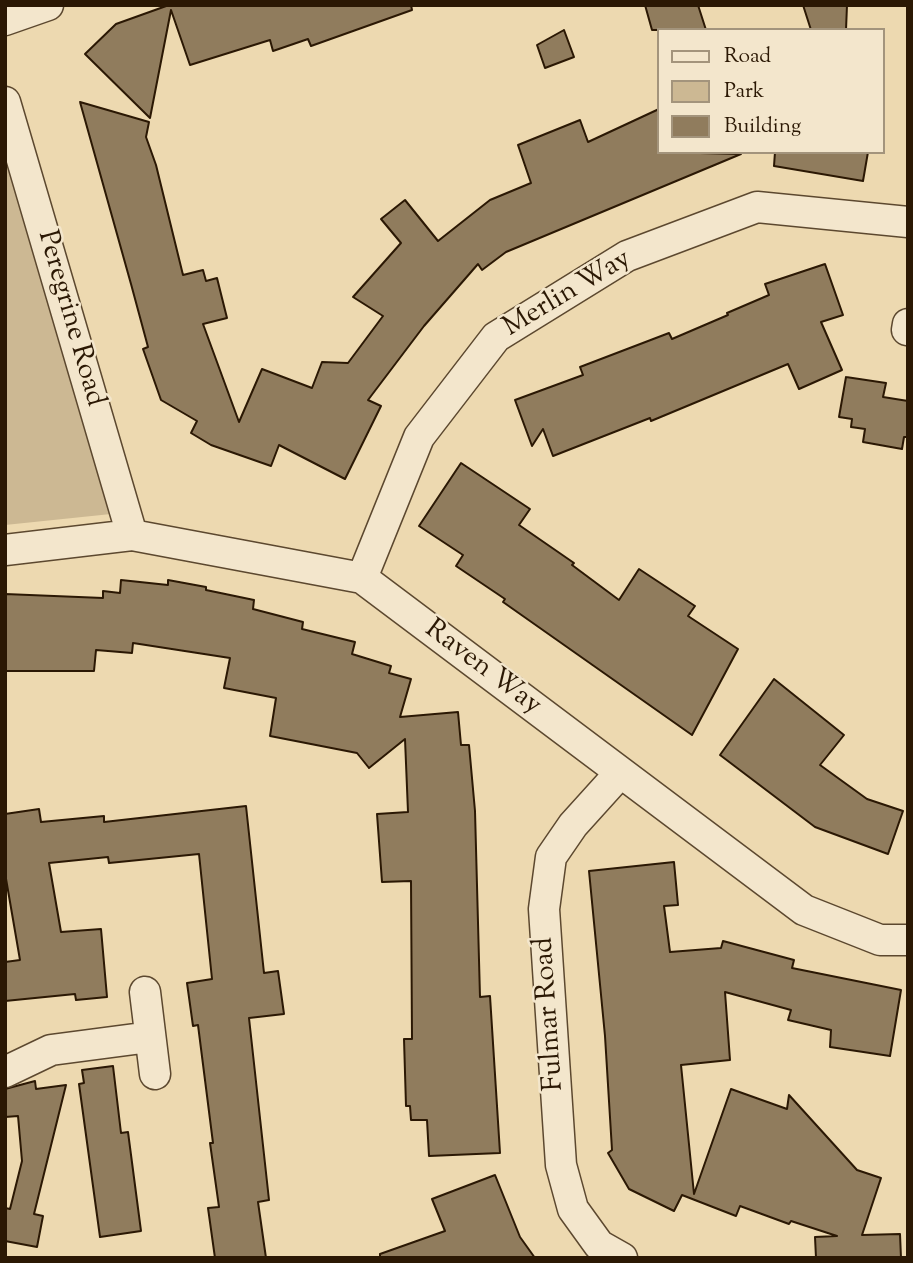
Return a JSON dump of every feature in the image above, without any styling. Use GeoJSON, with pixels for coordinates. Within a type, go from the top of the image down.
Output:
{"type":"FeatureCollection","features":[{"type":"Feature","properties":{"kind":"street"},"geometry":{"type":"LineString","coordinates":[[5,20],[48,5]]}},
{"type":"Feature","properties":{"kind":"street","name":"Peregrine Road"},"geometry":{"type":"LineString","coordinates":[[5,102],[132,535]]}},
{"type":"Feature","properties":{"kind":"street","name":"Merlin Way"},"geometry":{"type":"LineString","coordinates":[[362,578],[419,437],[496,337],[627,256],[757,207],[908,222]]}},
{"type":"Feature","properties":{"kind":"street","name":"Raven Way"},"geometry":{"type":"LineString","coordinates":[[5,550],[132,535],[362,578],[804,909],[880,940],[908,940]]}},
{"type":"Feature","properties":{"kind":"street","name":"Fulmar Road"},"geometry":{"type":"LineString","coordinates":[[620,773],[573,825],[551,857],[544,909],[561,1165],[573,1209],[599,1245],[622,1258]]}},
{"type":"Feature","properties":{"kind":"street"},"geometry":{"type":"LineString","coordinates":[[145,992],[155,1074]]}},
{"type":"Feature","properties":{"kind":"street"},"geometry":{"type":"LineString","coordinates":[[5,1072],[51,1050],[150,1037]]}},
{"type":"Feature","properties":{"kind":"green space"},"geometry":{"type":"Polygon","coordinates":[[[5,147],[111,514],[5,525],[5,147]]]}},
{"type":"Feature","properties":{"kind":"building"},"geometry":{"type":"Polygon","coordinates":[[[169,5],[411,5],[412,10],[311,46],[308,39],[273,51],[270,40],[190,65],[171,10],[150,118],[85,54],[116,24],[169,5]]]}},
{"type":"Feature","properties":{"kind":"building"},"geometry":{"type":"Polygon","coordinates":[[[645,5],[698,5],[705,28],[657,28],[652,30],[645,5]]]}},
{"type":"Feature","properties":{"kind":"building"},"geometry":{"type":"Polygon","coordinates":[[[803,5],[847,5],[846,28],[810,28],[803,5]]]}},
{"type":"Feature","properties":{"kind":"building"},"geometry":{"type":"Polygon","coordinates":[[[564,30],[574,57],[545,68],[537,45],[564,30]]]}},
{"type":"Feature","properties":{"kind":"building"},"geometry":{"type":"Polygon","coordinates":[[[80,102],[149,122],[146,137],[156,165],[183,275],[203,270],[206,281],[217,278],[227,318],[203,324],[239,422],[262,369],[312,388],[322,362],[348,363],[383,316],[353,297],[401,243],[381,219],[405,200],[438,241],[490,200],[531,183],[518,145],[580,120],[588,142],[657,110],[657,154],[741,154],[506,252],[482,270],[478,264],[424,326],[368,400],[381,406],[345,479],[279,445],[271,466],[211,445],[191,433],[197,421],[161,400],[143,349],[148,347],[80,102]]]}},
{"type":"Feature","properties":{"kind":"building"},"geometry":{"type":"Polygon","coordinates":[[[775,154],[868,154],[863,181],[774,166],[775,154]]]}},
{"type":"Feature","properties":{"kind":"building"},"geometry":{"type":"Polygon","coordinates":[[[825,264],[843,315],[821,322],[842,370],[799,389],[788,364],[651,421],[650,418],[553,456],[543,429],[532,446],[515,400],[583,375],[580,367],[669,333],[672,339],[728,315],[727,313],[769,295],[765,284],[825,264]]]}},
{"type":"Feature","properties":{"kind":"building"},"geometry":{"type":"Polygon","coordinates":[[[846,377],[886,383],[883,397],[908,401],[908,437],[904,437],[902,449],[863,442],[865,429],[851,427],[852,419],[839,417],[846,377]]]}},
{"type":"Feature","properties":{"kind":"building"},"geometry":{"type":"Polygon","coordinates":[[[461,463],[530,509],[519,525],[574,563],[572,565],[619,600],[639,569],[695,606],[688,616],[738,649],[692,735],[503,602],[505,599],[456,566],[463,555],[419,526],[461,463]]]}},
{"type":"Feature","properties":{"kind":"building"},"geometry":{"type":"Polygon","coordinates":[[[121,580],[168,585],[168,580],[254,600],[253,609],[303,622],[302,629],[355,642],[352,654],[391,666],[389,673],[411,679],[400,717],[458,712],[461,745],[469,745],[475,811],[480,997],[490,996],[500,1153],[429,1156],[427,1120],[411,1120],[410,1106],[406,1106],[404,1039],[412,1039],[411,881],[382,882],[377,814],[408,812],[405,739],[369,768],[357,753],[270,736],[276,698],[224,688],[230,658],[133,643],[132,653],[96,650],[94,671],[5,671],[5,594],[103,598],[103,591],[120,593],[121,580]]]}},
{"type":"Feature","properties":{"kind":"building"},"geometry":{"type":"Polygon","coordinates":[[[774,679],[844,735],[820,765],[867,799],[903,811],[888,854],[815,827],[720,755],[774,679]]]}},
{"type":"Feature","properties":{"kind":"building"},"geometry":{"type":"Polygon","coordinates":[[[246,806],[264,973],[278,971],[284,1014],[249,1018],[269,1200],[258,1202],[266,1258],[215,1258],[208,1208],[219,1207],[210,1143],[213,1143],[198,1025],[193,1026],[187,983],[212,979],[199,854],[109,863],[108,857],[49,863],[61,932],[101,929],[107,997],[76,1000],[75,994],[5,1001],[5,962],[20,960],[5,873],[5,814],[39,809],[41,822],[104,816],[104,822],[246,806]]]}},
{"type":"Feature","properties":{"kind":"building"},"geometry":{"type":"Polygon","coordinates":[[[674,862],[678,905],[664,906],[670,952],[721,948],[723,941],[794,960],[792,968],[901,990],[890,1056],[830,1047],[831,1030],[788,1020],[791,1010],[725,992],[730,1060],[681,1065],[694,1194],[731,1089],[787,1109],[789,1095],[857,1170],[881,1178],[862,1235],[900,1234],[901,1258],[816,1258],[815,1237],[837,1236],[791,1221],[789,1224],[740,1206],[736,1216],[682,1195],[674,1211],[629,1189],[608,1153],[612,1150],[605,1036],[589,871],[674,862]]]}},
{"type":"Feature","properties":{"kind":"building"},"geometry":{"type":"Polygon","coordinates":[[[113,1066],[121,1133],[128,1132],[141,1231],[100,1237],[79,1084],[84,1083],[82,1070],[113,1066]]]}},
{"type":"Feature","properties":{"kind":"building"},"geometry":{"type":"Polygon","coordinates":[[[35,1081],[36,1089],[66,1085],[34,1214],[43,1216],[37,1247],[5,1241],[5,1208],[10,1209],[22,1161],[18,1116],[5,1117],[5,1089],[35,1081]]]}},
{"type":"Feature","properties":{"kind":"building"},"geometry":{"type":"Polygon","coordinates":[[[495,1175],[520,1237],[535,1258],[380,1258],[380,1254],[445,1231],[432,1199],[495,1175]]]}}]}
